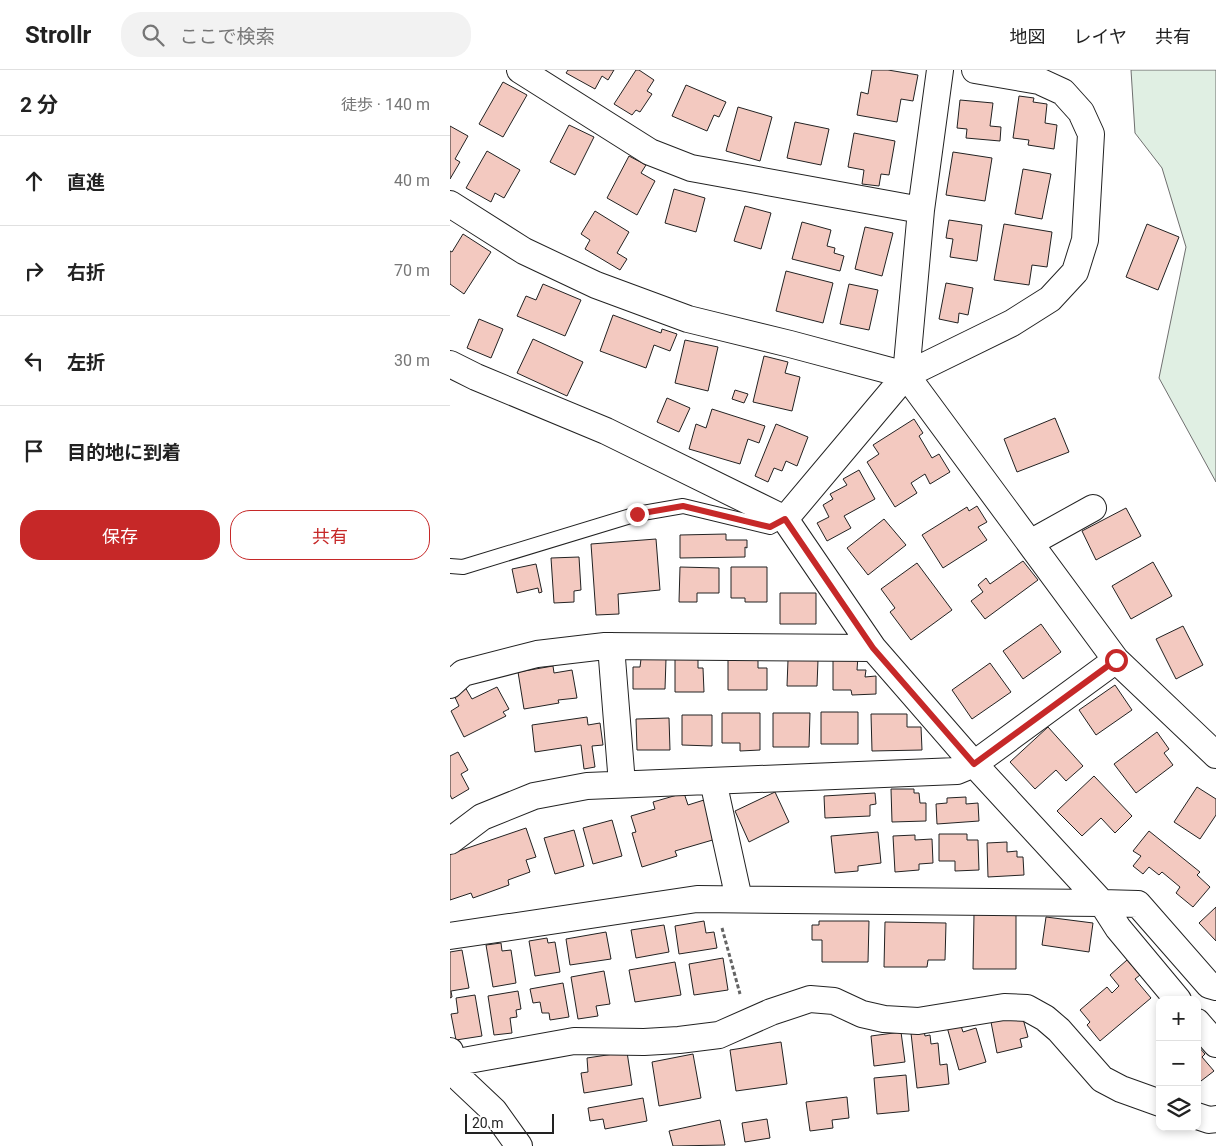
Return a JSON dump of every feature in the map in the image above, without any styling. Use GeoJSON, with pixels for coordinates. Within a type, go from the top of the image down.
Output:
{"type":"FeatureCollection","features":[{"type":"Feature","properties":{"kind":"street"},"geometry":{"type":"LineString","coordinates":[[520,70],[650,152],[691,168],[921,210]]}},
{"type":"Feature","properties":{"kind":"street"},"geometry":{"type":"LineString","coordinates":[[906,375],[921,210],[940,70]]}},
{"type":"Feature","properties":{"kind":"street"},"geometry":{"type":"LineString","coordinates":[[785,519],[906,375],[1012,323],[1050,299],[1075,272],[1085,240],[1091,134],[1081,112],[1063,92],[1039,81],[1016,73],[974,70]]}},
{"type":"Feature","properties":{"kind":"street"},"geometry":{"type":"LineString","coordinates":[[450,204],[524,251],[596,285],[688,319],[906,375],[1116,660],[1216,755]]}},
{"type":"Feature","properties":{"kind":"street"},"geometry":{"type":"LineString","coordinates":[[450,364],[476,377],[606,431],[785,519],[873,648],[974,764],[1102,903],[1118,928],[1175,996]]}},
{"type":"Feature","properties":{"kind":"street"},"geometry":{"type":"LineString","coordinates":[[1030,543],[1093,508]]}},
{"type":"Feature","properties":{"kind":"street"},"geometry":{"type":"LineString","coordinates":[[450,685],[464,673],[537,654],[605,646],[873,648]]}},
{"type":"Feature","properties":{"kind":"street"},"geometry":{"type":"LineString","coordinates":[[611,646],[622,784]]}},
{"type":"Feature","properties":{"kind":"street"},"geometry":{"type":"LineString","coordinates":[[450,841],[482,818],[534,796],[587,786],[957,772],[974,764],[1116,660]]}},
{"type":"Feature","properties":{"kind":"street"},"geometry":{"type":"LineString","coordinates":[[713,781],[739,899]]}},
{"type":"Feature","properties":{"kind":"street"},"geometry":{"type":"LineString","coordinates":[[450,936],[697,899],[1138,904],[1210,986],[1216,987]]}},
{"type":"Feature","properties":{"kind":"street"},"geometry":{"type":"LineString","coordinates":[[519,1146],[494,1111],[459,1078],[451,1057],[574,1041],[644,1042],[719,1035],[771,1012],[810,1000],[834,1001],[862,1014],[884,1019],[918,1021],[1004,1007],[1027,1008],[1045,1018],[1059,1030],[1102,1079],[1120,1089],[1156,1102]]}},
{"type":"Feature","properties":{"kind":"street"},"geometry":{"type":"LineString","coordinates":[[1201,1027],[1216,1044]]}},
{"type":"Feature","properties":{"kind":"street"},"geometry":{"type":"LineString","coordinates":[[1201,1117],[1209,1120],[1216,1119]]}},
{"type":"Feature","properties":{"kind":"lane"},"geometry":{"type":"LineString","coordinates":[[450,566],[463,567],[637,514],[683,506],[770,527],[785,519]]}},
{"type":"Feature","properties":{"kind":"path"},"geometry":{"type":"LineString","coordinates":[[713,899],[748,1022]]}},
{"type":"Feature","properties":{"kind":"green space"},"geometry":{"type":"Polygon","coordinates":[[[1131,70],[1216,70],[1216,482],[1159,378],[1186,247],[1162,168],[1135,133],[1131,70]]]}},
{"type":"Feature","properties":{"kind":"building"},"geometry":{"type":"Polygon","coordinates":[[[568,70],[614,70],[608,80],[602,76],[595,89],[566,73],[568,70]]]}},
{"type":"Feature","properties":{"kind":"building"},"geometry":{"type":"Polygon","coordinates":[[[636,70],[654,80],[647,91],[652,94],[640,112],[636,110],[632,115],[614,104],[636,70]]]}},
{"type":"Feature","properties":{"kind":"building"},"geometry":{"type":"Polygon","coordinates":[[[872,70],[888,70],[918,75],[913,101],[901,99],[897,122],[857,115],[861,92],[868,94],[872,70]]]}},
{"type":"Feature","properties":{"kind":"building"},"geometry":{"type":"Polygon","coordinates":[[[503,82],[527,95],[503,137],[479,124],[503,82]]]}},
{"type":"Feature","properties":{"kind":"building"},"geometry":{"type":"Polygon","coordinates":[[[686,85],[726,102],[719,117],[714,115],[707,131],[672,116],[686,85]]]}},
{"type":"Feature","properties":{"kind":"building"},"geometry":{"type":"Polygon","coordinates":[[[1019,96],[1034,98],[1033,102],[1047,104],[1045,123],[1057,125],[1054,149],[1028,145],[1029,140],[1013,138],[1019,96]]]}},
{"type":"Feature","properties":{"kind":"building"},"geometry":{"type":"Polygon","coordinates":[[[960,100],[993,103],[990,126],[1001,127],[1000,141],[966,138],[967,129],[957,128],[960,100]]]}},
{"type":"Feature","properties":{"kind":"building"},"geometry":{"type":"Polygon","coordinates":[[[738,107],[772,117],[760,161],[726,151],[738,107]]]}},
{"type":"Feature","properties":{"kind":"building"},"geometry":{"type":"Polygon","coordinates":[[[795,122],[829,129],[821,165],[787,158],[795,122]]]}},
{"type":"Feature","properties":{"kind":"building"},"geometry":{"type":"Polygon","coordinates":[[[569,125],[594,137],[575,175],[550,162],[569,125]]]}},
{"type":"Feature","properties":{"kind":"building"},"geometry":{"type":"Polygon","coordinates":[[[450,126],[468,136],[455,159],[460,162],[450,179],[450,126]]]}},
{"type":"Feature","properties":{"kind":"building"},"geometry":{"type":"Polygon","coordinates":[[[854,133],[895,141],[889,175],[881,174],[879,186],[862,184],[864,170],[848,167],[854,133]]]}},
{"type":"Feature","properties":{"kind":"building"},"geometry":{"type":"Polygon","coordinates":[[[487,151],[520,170],[504,198],[495,193],[491,202],[466,188],[487,151]]]}},
{"type":"Feature","properties":{"kind":"building"},"geometry":{"type":"Polygon","coordinates":[[[953,152],[992,158],[985,201],[946,195],[953,152]]]}},
{"type":"Feature","properties":{"kind":"building"},"geometry":{"type":"Polygon","coordinates":[[[629,156],[646,165],[641,173],[655,181],[637,215],[607,198],[629,156]]]}},
{"type":"Feature","properties":{"kind":"building"},"geometry":{"type":"Polygon","coordinates":[[[1023,169],[1051,174],[1042,219],[1015,214],[1023,169]]]}},
{"type":"Feature","properties":{"kind":"building"},"geometry":{"type":"Polygon","coordinates":[[[674,189],[705,198],[696,232],[665,223],[674,189]]]}},
{"type":"Feature","properties":{"kind":"building"},"geometry":{"type":"Polygon","coordinates":[[[745,206],[771,213],[761,249],[734,241],[745,206]]]}},
{"type":"Feature","properties":{"kind":"building"},"geometry":{"type":"Polygon","coordinates":[[[595,211],[629,232],[617,253],[627,259],[620,270],[585,249],[590,240],[581,234],[595,211]]]}},
{"type":"Feature","properties":{"kind":"building"},"geometry":{"type":"Polygon","coordinates":[[[949,220],[982,225],[977,261],[950,257],[953,239],[946,238],[949,220]]]}},
{"type":"Feature","properties":{"kind":"building"},"geometry":{"type":"Polygon","coordinates":[[[802,222],[831,230],[827,246],[835,248],[834,253],[844,256],[840,271],[792,259],[802,222]]]}},
{"type":"Feature","properties":{"kind":"building"},"geometry":{"type":"Polygon","coordinates":[[[1004,224],[1052,232],[1047,267],[1032,265],[1029,285],[994,280],[1004,224]]]}},
{"type":"Feature","properties":{"kind":"building"},"geometry":{"type":"Polygon","coordinates":[[[1147,224],[1179,237],[1158,290],[1126,277],[1147,224]]]}},
{"type":"Feature","properties":{"kind":"building"},"geometry":{"type":"Polygon","coordinates":[[[865,227],[893,233],[882,276],[855,269],[865,227]]]}},
{"type":"Feature","properties":{"kind":"building"},"geometry":{"type":"Polygon","coordinates":[[[463,234],[491,252],[464,294],[450,284],[450,251],[452,252],[463,234]]]}},
{"type":"Feature","properties":{"kind":"building"},"geometry":{"type":"Polygon","coordinates":[[[786,271],[833,283],[823,323],[776,311],[786,271]]]}},
{"type":"Feature","properties":{"kind":"building"},"geometry":{"type":"Polygon","coordinates":[[[946,283],[973,288],[968,315],[959,313],[958,323],[939,319],[946,283]]]}},
{"type":"Feature","properties":{"kind":"building"},"geometry":{"type":"Polygon","coordinates":[[[543,284],[581,300],[565,336],[517,316],[526,296],[536,300],[543,284]]]}},
{"type":"Feature","properties":{"kind":"building"},"geometry":{"type":"Polygon","coordinates":[[[849,284],[878,290],[869,330],[840,324],[849,284]]]}},
{"type":"Feature","properties":{"kind":"building"},"geometry":{"type":"Polygon","coordinates":[[[613,315],[661,333],[662,329],[677,334],[670,351],[654,345],[646,368],[600,351],[613,315]]]}},
{"type":"Feature","properties":{"kind":"building"},"geometry":{"type":"Polygon","coordinates":[[[479,319],[503,329],[491,358],[467,348],[479,319]]]}},
{"type":"Feature","properties":{"kind":"building"},"geometry":{"type":"Polygon","coordinates":[[[533,339],[583,362],[567,396],[517,373],[533,339]]]}},
{"type":"Feature","properties":{"kind":"building"},"geometry":{"type":"Polygon","coordinates":[[[685,340],[718,347],[708,391],[675,383],[685,340]]]}},
{"type":"Feature","properties":{"kind":"building"},"geometry":{"type":"Polygon","coordinates":[[[764,356],[788,362],[785,373],[800,377],[792,411],[753,402],[764,356]]]}},
{"type":"Feature","properties":{"kind":"building"},"geometry":{"type":"Polygon","coordinates":[[[735,390],[748,394],[744,403],[732,399],[735,390]]]}},
{"type":"Feature","properties":{"kind":"building"},"geometry":{"type":"Polygon","coordinates":[[[667,398],[690,408],[679,432],[657,422],[667,398]]]}},
{"type":"Feature","properties":{"kind":"building"},"geometry":{"type":"Polygon","coordinates":[[[712,409],[765,426],[759,443],[748,439],[740,464],[689,449],[696,424],[706,428],[712,409]]]}},
{"type":"Feature","properties":{"kind":"building"},"geometry":{"type":"Polygon","coordinates":[[[1055,418],[1069,452],[1017,472],[1004,439],[1055,418]]]}},
{"type":"Feature","properties":{"kind":"building"},"geometry":{"type":"Polygon","coordinates":[[[914,419],[923,433],[919,436],[932,458],[939,454],[950,472],[930,484],[925,474],[911,483],[917,493],[895,507],[867,462],[879,454],[873,445],[914,419]]]}},
{"type":"Feature","properties":{"kind":"building"},"geometry":{"type":"Polygon","coordinates":[[[776,424],[808,437],[797,466],[786,461],[782,471],[774,468],[768,482],[755,476],[776,424]]]}},
{"type":"Feature","properties":{"kind":"building"},"geometry":{"type":"Polygon","coordinates":[[[859,470],[875,499],[844,516],[851,528],[827,541],[817,523],[829,517],[823,505],[833,499],[830,494],[847,485],[843,479],[859,470]]]}},
{"type":"Feature","properties":{"kind":"building"},"geometry":{"type":"Polygon","coordinates":[[[977,506],[987,522],[978,527],[987,540],[943,568],[922,535],[967,507],[969,511],[977,506]]]}},
{"type":"Feature","properties":{"kind":"building"},"geometry":{"type":"Polygon","coordinates":[[[1126,508],[1141,536],[1096,560],[1082,531],[1126,508]]]}},
{"type":"Feature","properties":{"kind":"building"},"geometry":{"type":"Polygon","coordinates":[[[884,519],[906,545],[868,575],[847,548],[884,519]]]}},
{"type":"Feature","properties":{"kind":"building"},"geometry":{"type":"Polygon","coordinates":[[[726,534],[726,540],[747,540],[745,557],[680,558],[680,535],[726,534]]]}},
{"type":"Feature","properties":{"kind":"building"},"geometry":{"type":"Polygon","coordinates":[[[656,539],[660,590],[618,594],[619,614],[596,615],[591,544],[656,539]]]}},
{"type":"Feature","properties":{"kind":"building"},"geometry":{"type":"Polygon","coordinates":[[[579,557],[581,590],[574,591],[574,602],[554,603],[551,558],[579,557]]]}},
{"type":"Feature","properties":{"kind":"building"},"geometry":{"type":"Polygon","coordinates":[[[1023,561],[1038,580],[985,619],[971,601],[983,592],[978,585],[986,578],[990,584],[1023,561]]]}},
{"type":"Feature","properties":{"kind":"building"},"geometry":{"type":"Polygon","coordinates":[[[1153,562],[1172,596],[1131,619],[1112,586],[1153,562]]]}},
{"type":"Feature","properties":{"kind":"building"},"geometry":{"type":"Polygon","coordinates":[[[917,563],[952,610],[911,640],[890,612],[895,608],[881,589],[917,563]]]}},
{"type":"Feature","properties":{"kind":"building"},"geometry":{"type":"Polygon","coordinates":[[[536,564],[542,592],[539,593],[538,588],[517,593],[512,569],[536,564]]]}},
{"type":"Feature","properties":{"kind":"building"},"geometry":{"type":"Polygon","coordinates":[[[680,567],[719,568],[719,593],[697,593],[697,602],[679,602],[680,567]]]}},
{"type":"Feature","properties":{"kind":"building"},"geometry":{"type":"Polygon","coordinates":[[[731,567],[767,567],[767,602],[745,602],[745,598],[731,598],[731,567]]]}},
{"type":"Feature","properties":{"kind":"building"},"geometry":{"type":"Polygon","coordinates":[[[780,593],[816,593],[816,624],[780,624],[780,593]]]}},
{"type":"Feature","properties":{"kind":"building"},"geometry":{"type":"Polygon","coordinates":[[[1041,624],[1061,652],[1023,679],[1003,651],[1041,624]]]}},
{"type":"Feature","properties":{"kind":"building"},"geometry":{"type":"Polygon","coordinates":[[[1183,626],[1203,665],[1176,679],[1156,639],[1183,626]]]}},
{"type":"Feature","properties":{"kind":"building"},"geometry":{"type":"Polygon","coordinates":[[[858,656],[857,670],[866,670],[865,677],[876,676],[876,694],[852,695],[851,690],[833,690],[833,657],[858,656]]]}},
{"type":"Feature","properties":{"kind":"building"},"geometry":{"type":"Polygon","coordinates":[[[641,659],[666,659],[665,689],[633,689],[633,667],[640,667],[641,659]]]}},
{"type":"Feature","properties":{"kind":"building"},"geometry":{"type":"Polygon","coordinates":[[[675,659],[698,659],[698,668],[703,668],[704,692],[675,692],[675,659]]]}},
{"type":"Feature","properties":{"kind":"building"},"geometry":{"type":"Polygon","coordinates":[[[728,660],[758,660],[758,668],[767,668],[767,690],[728,690],[728,660]]]}},
{"type":"Feature","properties":{"kind":"building"},"geometry":{"type":"Polygon","coordinates":[[[788,660],[818,660],[817,686],[787,686],[788,660]]]}},
{"type":"Feature","properties":{"kind":"building"},"geometry":{"type":"Polygon","coordinates":[[[990,663],[1011,692],[972,719],[952,690],[990,663]]]}},
{"type":"Feature","properties":{"kind":"building"},"geometry":{"type":"Polygon","coordinates":[[[553,666],[554,673],[572,670],[577,698],[558,700],[559,703],[524,709],[518,672],[553,666]]]}},
{"type":"Feature","properties":{"kind":"building"},"geometry":{"type":"Polygon","coordinates":[[[1115,685],[1132,710],[1096,735],[1079,710],[1115,685]]]}},
{"type":"Feature","properties":{"kind":"building"},"geometry":{"type":"Polygon","coordinates":[[[465,687],[472,699],[497,687],[509,709],[503,712],[506,716],[464,737],[451,711],[459,706],[453,693],[465,687]]]}},
{"type":"Feature","properties":{"kind":"building"},"geometry":{"type":"Polygon","coordinates":[[[821,712],[858,712],[858,744],[821,744],[821,712]]]}},
{"type":"Feature","properties":{"kind":"building"},"geometry":{"type":"Polygon","coordinates":[[[722,713],[760,713],[760,750],[740,751],[740,743],[722,743],[722,713]]]}},
{"type":"Feature","properties":{"kind":"building"},"geometry":{"type":"Polygon","coordinates":[[[773,713],[810,713],[809,747],[773,747],[773,713]]]}},
{"type":"Feature","properties":{"kind":"building"},"geometry":{"type":"Polygon","coordinates":[[[871,714],[907,714],[907,727],[921,727],[922,750],[872,751],[871,714]]]}},
{"type":"Feature","properties":{"kind":"building"},"geometry":{"type":"Polygon","coordinates":[[[682,715],[712,715],[712,746],[682,745],[682,715]]]}},
{"type":"Feature","properties":{"kind":"building"},"geometry":{"type":"Polygon","coordinates":[[[587,717],[588,725],[600,723],[603,745],[592,746],[595,767],[584,769],[581,745],[535,752],[532,725],[587,717]]]}},
{"type":"Feature","properties":{"kind":"building"},"geometry":{"type":"Polygon","coordinates":[[[669,718],[670,750],[637,750],[636,719],[669,718]]]}},
{"type":"Feature","properties":{"kind":"building"},"geometry":{"type":"Polygon","coordinates":[[[1048,727],[1083,766],[1066,781],[1056,770],[1035,789],[1010,762],[1048,727]]]}},
{"type":"Feature","properties":{"kind":"building"},"geometry":{"type":"Polygon","coordinates":[[[1157,732],[1169,749],[1164,753],[1173,765],[1136,793],[1114,764],[1157,732]]]}},
{"type":"Feature","properties":{"kind":"building"},"geometry":{"type":"Polygon","coordinates":[[[458,752],[468,770],[461,774],[469,789],[452,799],[450,795],[450,756],[458,752]]]}},
{"type":"Feature","properties":{"kind":"building"},"geometry":{"type":"Polygon","coordinates":[[[1094,776],[1132,816],[1115,833],[1101,818],[1082,836],[1057,811],[1094,776]]]}},
{"type":"Feature","properties":{"kind":"building"},"geometry":{"type":"Polygon","coordinates":[[[1197,787],[1216,799],[1216,815],[1200,839],[1174,822],[1197,787]]]}},
{"type":"Feature","properties":{"kind":"building"},"geometry":{"type":"Polygon","coordinates":[[[891,789],[914,789],[914,793],[919,793],[920,803],[926,803],[926,821],[892,822],[891,789]]]}},
{"type":"Feature","properties":{"kind":"building"},"geometry":{"type":"Polygon","coordinates":[[[775,792],[789,822],[749,842],[735,811],[775,792]]]}},
{"type":"Feature","properties":{"kind":"building"},"geometry":{"type":"Polygon","coordinates":[[[684,793],[688,805],[704,800],[716,839],[675,851],[677,856],[642,867],[632,833],[636,832],[631,816],[655,809],[653,802],[684,793]]]}},
{"type":"Feature","properties":{"kind":"building"},"geometry":{"type":"Polygon","coordinates":[[[875,793],[876,804],[870,805],[870,816],[825,818],[824,796],[875,793]]]}},
{"type":"Feature","properties":{"kind":"building"},"geometry":{"type":"Polygon","coordinates":[[[966,797],[966,804],[978,803],[979,821],[937,824],[936,804],[947,803],[947,798],[966,797]]]}},
{"type":"Feature","properties":{"kind":"building"},"geometry":{"type":"Polygon","coordinates":[[[612,820],[622,856],[593,864],[583,828],[612,820]]]}},
{"type":"Feature","properties":{"kind":"building"},"geometry":{"type":"Polygon","coordinates":[[[526,828],[536,857],[526,860],[530,872],[508,880],[509,885],[473,898],[471,893],[450,900],[450,854],[526,828]]]}},
{"type":"Feature","properties":{"kind":"building"},"geometry":{"type":"Polygon","coordinates":[[[574,830],[584,866],[555,874],[544,838],[574,830]]]}},
{"type":"Feature","properties":{"kind":"building"},"geometry":{"type":"Polygon","coordinates":[[[1149,831],[1200,872],[1197,875],[1210,887],[1193,907],[1176,893],[1180,887],[1162,872],[1159,875],[1149,867],[1143,874],[1133,866],[1141,856],[1133,851],[1149,831]]]}},
{"type":"Feature","properties":{"kind":"building"},"geometry":{"type":"Polygon","coordinates":[[[878,832],[881,863],[858,866],[858,871],[835,873],[831,836],[878,832]]]}},
{"type":"Feature","properties":{"kind":"building"},"geometry":{"type":"Polygon","coordinates":[[[939,834],[967,834],[967,840],[978,840],[979,870],[955,871],[955,861],[939,861],[939,834]]]}},
{"type":"Feature","properties":{"kind":"building"},"geometry":{"type":"Polygon","coordinates":[[[915,835],[915,840],[932,839],[933,863],[919,864],[919,870],[895,872],[893,836],[915,835]]]}},
{"type":"Feature","properties":{"kind":"building"},"geometry":{"type":"Polygon","coordinates":[[[1007,842],[1007,852],[1017,851],[1017,857],[1023,857],[1024,875],[988,877],[987,843],[1007,842]]]}},
{"type":"Feature","properties":{"kind":"building"},"geometry":{"type":"Polygon","coordinates":[[[1216,907],[1216,941],[1199,923],[1216,907]]]}},
{"type":"Feature","properties":{"kind":"building"},"geometry":{"type":"Polygon","coordinates":[[[974,914],[1016,915],[1016,969],[973,969],[974,914]]]}},
{"type":"Feature","properties":{"kind":"building"},"geometry":{"type":"Polygon","coordinates":[[[1046,917],[1093,923],[1089,952],[1042,945],[1046,917]]]}},
{"type":"Feature","properties":{"kind":"building"},"geometry":{"type":"Polygon","coordinates":[[[704,921],[706,933],[714,932],[717,948],[679,954],[675,926],[704,921]]]}},
{"type":"Feature","properties":{"kind":"building"},"geometry":{"type":"Polygon","coordinates":[[[819,921],[869,921],[868,962],[822,962],[822,940],[812,940],[812,925],[819,925],[819,921]]]}},
{"type":"Feature","properties":{"kind":"building"},"geometry":{"type":"Polygon","coordinates":[[[885,922],[946,923],[945,960],[928,960],[927,967],[884,967],[885,922]]]}},
{"type":"Feature","properties":{"kind":"building"},"geometry":{"type":"Polygon","coordinates":[[[664,925],[669,952],[636,958],[631,930],[664,925]]]}},
{"type":"Feature","properties":{"kind":"building"},"geometry":{"type":"Polygon","coordinates":[[[606,932],[611,959],[570,965],[566,939],[606,932]]]}},
{"type":"Feature","properties":{"kind":"building"},"geometry":{"type":"Polygon","coordinates":[[[547,938],[548,943],[555,942],[560,972],[535,976],[529,941],[547,938]]]}},
{"type":"Feature","properties":{"kind":"building"},"geometry":{"type":"Polygon","coordinates":[[[501,943],[502,951],[511,950],[516,983],[493,987],[486,945],[501,943]]]}},
{"type":"Feature","properties":{"kind":"building"},"geometry":{"type":"Polygon","coordinates":[[[462,950],[469,988],[451,991],[452,997],[450,998],[450,952],[462,950]]]}},
{"type":"Feature","properties":{"kind":"building"},"geometry":{"type":"Polygon","coordinates":[[[723,958],[728,990],[694,995],[689,964],[723,958]]]}},
{"type":"Feature","properties":{"kind":"building"},"geometry":{"type":"Polygon","coordinates":[[[1127,960],[1140,975],[1135,979],[1151,998],[1100,1041],[1087,1025],[1090,1022],[1080,1010],[1107,987],[1112,993],[1119,986],[1110,975],[1127,960]]]}},
{"type":"Feature","properties":{"kind":"building"},"geometry":{"type":"Polygon","coordinates":[[[675,962],[681,995],[635,1002],[629,970],[675,962]]]}},
{"type":"Feature","properties":{"kind":"building"},"geometry":{"type":"Polygon","coordinates":[[[604,971],[610,1004],[596,1006],[598,1016],[578,1019],[571,977],[604,971]]]}},
{"type":"Feature","properties":{"kind":"building"},"geometry":{"type":"Polygon","coordinates":[[[563,983],[569,1017],[550,1020],[549,1013],[542,1013],[540,1002],[533,1003],[530,989],[563,983]]]}},
{"type":"Feature","properties":{"kind":"building"},"geometry":{"type":"Polygon","coordinates":[[[518,991],[521,1009],[516,1010],[517,1017],[510,1018],[512,1033],[494,1035],[488,996],[518,991]]]}},
{"type":"Feature","properties":{"kind":"building"},"geometry":{"type":"Polygon","coordinates":[[[475,995],[482,1036],[456,1040],[451,1014],[458,1013],[456,998],[475,995]]]}},
{"type":"Feature","properties":{"kind":"building"},"geometry":{"type":"Polygon","coordinates":[[[1022,1015],[1028,1037],[1020,1039],[1022,1047],[997,1053],[991,1022],[1022,1015]]]}},
{"type":"Feature","properties":{"kind":"building"},"geometry":{"type":"Polygon","coordinates":[[[960,1023],[963,1032],[976,1028],[986,1062],[959,1070],[947,1027],[960,1023]]]}},
{"type":"Feature","properties":{"kind":"building"},"geometry":{"type":"Polygon","coordinates":[[[924,1031],[925,1036],[930,1035],[931,1044],[938,1043],[940,1065],[947,1064],[949,1084],[917,1088],[911,1033],[924,1031]]]}},
{"type":"Feature","properties":{"kind":"building"},"geometry":{"type":"Polygon","coordinates":[[[901,1032],[905,1062],[874,1066],[871,1036],[901,1032]]]}},
{"type":"Feature","properties":{"kind":"building"},"geometry":{"type":"Polygon","coordinates":[[[781,1042],[787,1084],[736,1091],[730,1050],[781,1042]]]}},
{"type":"Feature","properties":{"kind":"building"},"geometry":{"type":"Polygon","coordinates":[[[1201,1050],[1205,1054],[1202,1057],[1214,1071],[1201,1081],[1201,1050]]]}},
{"type":"Feature","properties":{"kind":"building"},"geometry":{"type":"Polygon","coordinates":[[[627,1052],[632,1085],[584,1093],[581,1073],[588,1072],[587,1058],[627,1052]]]}},
{"type":"Feature","properties":{"kind":"building"},"geometry":{"type":"Polygon","coordinates":[[[693,1054],[701,1098],[659,1106],[652,1062],[693,1054]]]}},
{"type":"Feature","properties":{"kind":"building"},"geometry":{"type":"Polygon","coordinates":[[[906,1075],[909,1111],[877,1114],[874,1078],[906,1075]]]}},
{"type":"Feature","properties":{"kind":"building"},"geometry":{"type":"Polygon","coordinates":[[[847,1097],[849,1118],[832,1120],[833,1128],[810,1131],[806,1102],[847,1097]]]}},
{"type":"Feature","properties":{"kind":"building"},"geometry":{"type":"Polygon","coordinates":[[[643,1098],[647,1121],[605,1129],[603,1119],[590,1121],[588,1108],[643,1098]]]}},
{"type":"Feature","properties":{"kind":"building"},"geometry":{"type":"Polygon","coordinates":[[[767,1119],[770,1138],[745,1142],[742,1123],[767,1119]]]}},
{"type":"Feature","properties":{"kind":"building"},"geometry":{"type":"Polygon","coordinates":[[[720,1120],[725,1145],[673,1146],[669,1131],[720,1120]]]}},
{"type":"Feature","properties":{"kind":"route"},"geometry":{"type":"LineString","coordinates":[[637,514],[683,506],[770,527],[785,519],[873,648],[974,764],[1116,660]]}}]}
